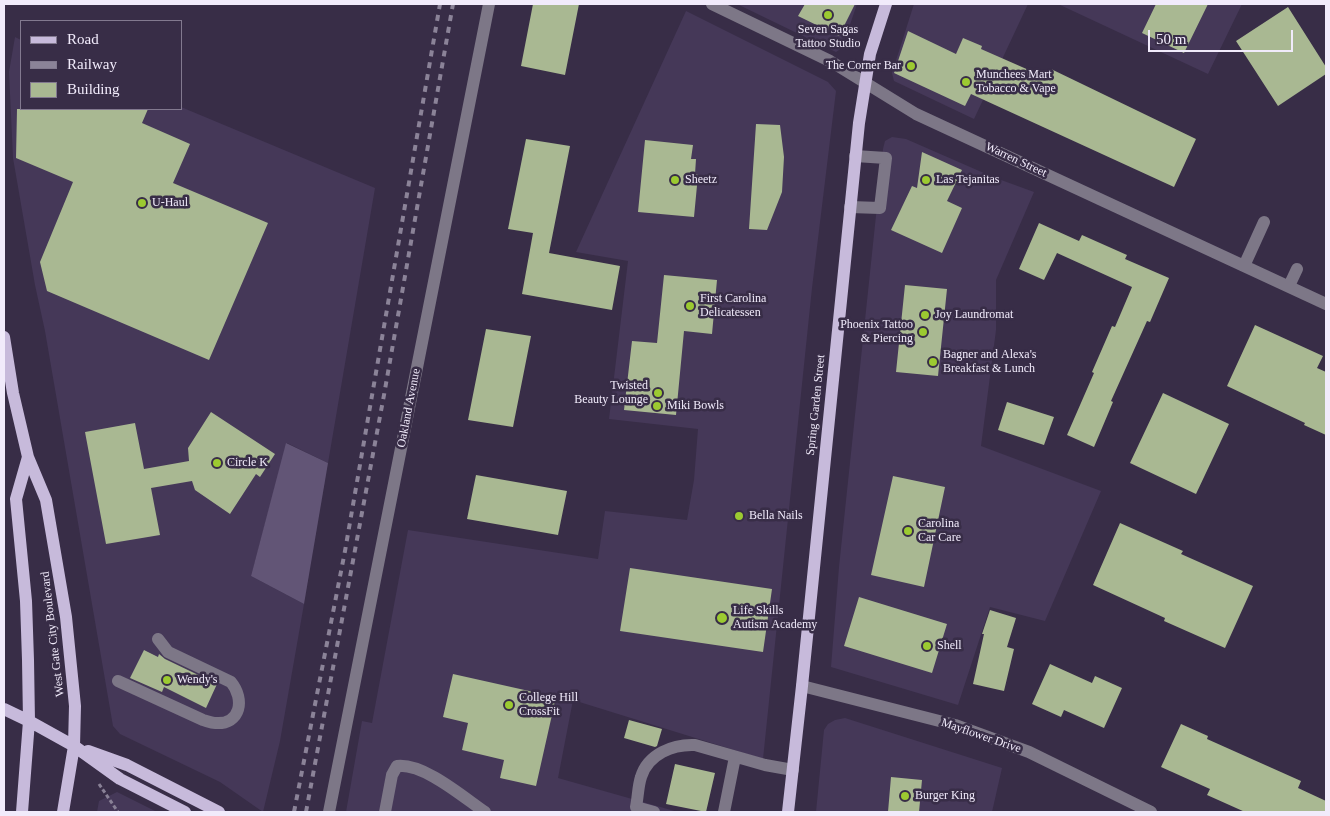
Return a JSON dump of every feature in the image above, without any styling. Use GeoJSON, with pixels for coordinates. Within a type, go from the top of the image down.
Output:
{"type":"FeatureCollection","features":[{"type":"Feature","properties":{"kind":"main road","name":"Spring Garden Street"},"geometry":{"type":"LineString","coordinates":[[788,812],[855,156],[864,82],[886,4]]}},
{"type":"Feature","properties":{"kind":"main road","name":"West Gate City Boulevard"},"geometry":{"type":"LineString","coordinates":[[4,337],[13,393],[28,457],[46,500],[58,561],[66,617],[75,706],[74,746],[64,812]]}},
{"type":"Feature","properties":{"kind":"main road","name":"West Gate City Boulevard"},"geometry":{"type":"LineString","coordinates":[[22,812],[29,721],[26,601],[16,500],[28,457]]}},
{"type":"Feature","properties":{"kind":"main road"},"geometry":{"type":"LineString","coordinates":[[4,708],[74,746],[120,779],[185,812]]}},
{"type":"Feature","properties":{"kind":"main road"},"geometry":{"type":"LineString","coordinates":[[74,746],[127,765],[219,812]]}},
{"type":"Feature","properties":{"kind":"street","name":"Oakland Avenue"},"geometry":{"type":"LineString","coordinates":[[329,812],[489,4]]}},
{"type":"Feature","properties":{"kind":"street","name":"Warren Street"},"geometry":{"type":"LineString","coordinates":[[712,4],[830,61],[916,114],[1326,304]]}},
{"type":"Feature","properties":{"kind":"street"},"geometry":{"type":"LineString","coordinates":[[850,207],[880,208],[886,158],[855,156]]}},
{"type":"Feature","properties":{"kind":"street"},"geometry":{"type":"LineString","coordinates":[[1244,266],[1264,222]]}},
{"type":"Feature","properties":{"kind":"street"},"geometry":{"type":"LineString","coordinates":[[1289,286],[1297,269]]}},
{"type":"Feature","properties":{"kind":"street"},"geometry":{"type":"LineString","coordinates":[[118,681],[214,724],[223,723],[231,719],[240,706],[240,698],[231,682],[168,652],[158,640]]}},
{"type":"Feature","properties":{"kind":"street","name":"Mayflower Drive"},"geometry":{"type":"LineString","coordinates":[[802,686],[955,725],[1029,752],[1151,812]]}},
{"type":"Feature","properties":{"kind":"street"},"geometry":{"type":"LineString","coordinates":[[654,812],[636,807],[642,775],[649,763],[669,748],[695,745],[765,765],[793,770]]}},
{"type":"Feature","properties":{"kind":"street"},"geometry":{"type":"LineString","coordinates":[[724,812],[735,757]]}},
{"type":"Feature","properties":{"kind":"street"},"geometry":{"type":"LineString","coordinates":[[385,812],[392,775],[397,766],[405,765],[431,776],[485,812]]}},
{"type":"Feature","properties":{"kind":"shaded area"},"geometry":{"type":"Polygon","coordinates":[[[737,4],[857,4],[842,48],[836,52],[737,4]]]}},
{"type":"Feature","properties":{"kind":"shaded area"},"geometry":{"type":"Polygon","coordinates":[[[914,4],[1028,4],[974,119],[894,81],[892,73],[914,4]]]}},
{"type":"Feature","properties":{"kind":"shaded area"},"geometry":{"type":"Polygon","coordinates":[[[1058,4],[1242,4],[1208,74],[1058,4]]]}},
{"type":"Feature","properties":{"kind":"shaded area"},"geometry":{"type":"Polygon","coordinates":[[[686,11],[828,82],[836,91],[812,288],[763,759],[573,700],[558,778],[678,812],[346,812],[362,721],[372,723],[408,530],[598,559],[605,511],[687,520],[694,480],[698,429],[609,419],[628,261],[576,252],[686,11]]]}},
{"type":"Feature","properties":{"kind":"shaded area"},"geometry":{"type":"Polygon","coordinates":[[[15,37],[20,40],[20,110],[182,110],[182,107],[375,188],[328,463],[287,443],[251,576],[304,604],[280,741],[263,812],[220,782],[120,734],[113,726],[45,331],[13,158],[9,72],[15,37]]]}},
{"type":"Feature","properties":{"kind":"shaded area"},"geometry":{"type":"Polygon","coordinates":[[[892,137],[906,139],[993,177],[1034,192],[996,280],[996,330],[981,446],[1101,491],[1045,621],[990,607],[958,705],[831,667],[839,567],[883,149],[885,141],[892,137]]]}},
{"type":"Feature","properties":{"kind":"shaded area"},"geometry":{"type":"Polygon","coordinates":[[[286,443],[328,463],[304,604],[251,576],[286,443]]]}},
{"type":"Feature","properties":{"kind":"shaded area"},"geometry":{"type":"Polygon","coordinates":[[[845,718],[1002,768],[992,812],[816,812],[824,730],[828,724],[835,720],[845,718]]]}},
{"type":"Feature","properties":{"kind":"shaded area"},"geometry":{"type":"Polygon","coordinates":[[[117,792],[157,812],[97,812],[99,801],[117,792]]]}},
{"type":"Feature","properties":{"kind":"building"},"geometry":{"type":"Polygon","coordinates":[[[533,4],[579,4],[565,75],[521,66],[533,4]]]}},
{"type":"Feature","properties":{"kind":"building"},"geometry":{"type":"Polygon","coordinates":[[[805,4],[855,4],[839,36],[798,16],[805,4]]]}},
{"type":"Feature","properties":{"kind":"building"},"geometry":{"type":"Polygon","coordinates":[[[1156,4],[1208,4],[1184,53],[1142,33],[1156,4]]]}},
{"type":"Feature","properties":{"kind":"building"},"geometry":{"type":"Polygon","coordinates":[[[1288,7],[1326,67],[1326,74],[1278,106],[1236,41],[1288,7]]]}},
{"type":"Feature","properties":{"kind":"building"},"geometry":{"type":"Polygon","coordinates":[[[908,31],[956,54],[963,38],[982,46],[981,49],[1047,78],[1051,69],[1196,139],[1174,187],[971,94],[965,106],[894,73],[908,31]]]}},
{"type":"Feature","properties":{"kind":"building","name":"U-Haul"},"geometry":{"type":"Polygon","coordinates":[[[17,109],[148,110],[142,123],[190,144],[173,183],[268,223],[209,360],[47,291],[40,262],[73,182],[16,158],[17,109]]]}},
{"type":"Feature","properties":{"kind":"building"},"geometry":{"type":"Polygon","coordinates":[[[756,124],[780,125],[784,157],[782,192],[767,230],[749,229],[756,124]]]}},
{"type":"Feature","properties":{"kind":"building"},"geometry":{"type":"Polygon","coordinates":[[[526,139],[570,146],[549,253],[620,266],[612,310],[522,294],[533,233],[508,229],[526,139]]]}},
{"type":"Feature","properties":{"kind":"building"},"geometry":{"type":"Polygon","coordinates":[[[645,140],[693,145],[691,159],[696,159],[695,174],[698,175],[694,217],[638,212],[645,140]]]}},
{"type":"Feature","properties":{"kind":"building"},"geometry":{"type":"Polygon","coordinates":[[[922,152],[962,170],[947,201],[962,208],[942,253],[891,230],[912,186],[917,188],[922,152]]]}},
{"type":"Feature","properties":{"kind":"building"},"geometry":{"type":"Polygon","coordinates":[[[1039,223],[1079,241],[1082,235],[1127,255],[1125,259],[1169,278],[1150,322],[1147,321],[1111,401],[1113,402],[1094,447],[1067,435],[1112,326],[1115,327],[1132,287],[1057,253],[1044,280],[1019,269],[1039,223]]]}},
{"type":"Feature","properties":{"kind":"building"},"geometry":{"type":"Polygon","coordinates":[[[664,275],[717,280],[712,334],[684,331],[676,415],[624,410],[632,341],[657,343],[664,275]]]}},
{"type":"Feature","properties":{"kind":"building"},"geometry":{"type":"Polygon","coordinates":[[[905,285],[947,289],[938,376],[896,372],[905,285]]]}},
{"type":"Feature","properties":{"kind":"building"},"geometry":{"type":"Polygon","coordinates":[[[1255,325],[1323,356],[1317,368],[1326,372],[1326,435],[1227,386],[1255,325]]]}},
{"type":"Feature","properties":{"kind":"building"},"geometry":{"type":"Polygon","coordinates":[[[486,329],[531,336],[513,427],[468,420],[486,329]]]}},
{"type":"Feature","properties":{"kind":"building"},"geometry":{"type":"Polygon","coordinates":[[[1163,393],[1229,424],[1196,494],[1130,463],[1163,393]]]}},
{"type":"Feature","properties":{"kind":"building"},"geometry":{"type":"Polygon","coordinates":[[[1007,402],[1054,417],[1044,445],[998,430],[1007,402]]]}},
{"type":"Feature","properties":{"kind":"building"},"geometry":{"type":"Polygon","coordinates":[[[211,412],[275,454],[260,477],[256,474],[230,514],[195,490],[192,481],[151,488],[160,535],[106,544],[85,432],[135,423],[144,469],[189,461],[188,448],[211,412]]]}},
{"type":"Feature","properties":{"kind":"building"},"geometry":{"type":"Polygon","coordinates":[[[476,475],[567,491],[558,535],[467,519],[476,475]]]}},
{"type":"Feature","properties":{"kind":"building","name":"Carolina Car Care"},"geometry":{"type":"Polygon","coordinates":[[[893,476],[945,487],[924,587],[871,575],[893,476]]]}},
{"type":"Feature","properties":{"kind":"building"},"geometry":{"type":"Polygon","coordinates":[[[1120,523],[1183,551],[1181,554],[1253,586],[1225,648],[1164,621],[1165,618],[1093,585],[1120,523]]]}},
{"type":"Feature","properties":{"kind":"building"},"geometry":{"type":"Polygon","coordinates":[[[630,568],[772,589],[763,652],[620,631],[630,568]]]}},
{"type":"Feature","properties":{"kind":"building"},"geometry":{"type":"Polygon","coordinates":[[[859,597],[947,624],[932,673],[844,646],[859,597]]]}},
{"type":"Feature","properties":{"kind":"building"},"geometry":{"type":"Polygon","coordinates":[[[990,610],[1016,618],[1007,647],[1014,649],[1004,691],[973,684],[984,634],[982,634],[990,610]]]}},
{"type":"Feature","properties":{"kind":"building"},"geometry":{"type":"Polygon","coordinates":[[[144,650],[158,657],[159,654],[165,659],[217,684],[206,708],[164,687],[162,692],[130,678],[144,650]]]}},
{"type":"Feature","properties":{"kind":"building"},"geometry":{"type":"Polygon","coordinates":[[[1050,664],[1092,683],[1095,676],[1122,688],[1104,728],[1064,710],[1061,717],[1032,704],[1050,664]]]}},
{"type":"Feature","properties":{"kind":"building"},"geometry":{"type":"Polygon","coordinates":[[[453,674],[556,697],[536,786],[500,778],[504,760],[462,750],[468,723],[443,717],[453,674]]]}},
{"type":"Feature","properties":{"kind":"building"},"geometry":{"type":"Polygon","coordinates":[[[629,720],[662,729],[657,746],[624,738],[629,720]]]}},
{"type":"Feature","properties":{"kind":"building"},"geometry":{"type":"Polygon","coordinates":[[[1181,724],[1208,736],[1207,739],[1301,781],[1298,788],[1326,801],[1326,812],[1245,812],[1207,795],[1210,789],[1161,767],[1181,724]]]}},
{"type":"Feature","properties":{"kind":"building"},"geometry":{"type":"Polygon","coordinates":[[[675,764],[715,773],[706,812],[666,804],[675,764]]]}},
{"type":"Feature","properties":{"kind":"building","name":"Burger King"},"geometry":{"type":"Polygon","coordinates":[[[891,777],[922,780],[919,812],[888,812],[891,777]]]}},
{"type":"Feature","properties":{"kind":"railway"},"geometry":{"type":"LineString","coordinates":[[294,812],[345,551],[440,4]]}},
{"type":"Feature","properties":{"kind":"railway"},"geometry":{"type":"LineString","coordinates":[[306,812],[384,395],[453,4]]}},
{"type":"Feature","properties":{"kind":"place","name":"Seven Sagas Tattoo Studio"},"geometry":{"type":"Point","coordinates":[828,15]}},
{"type":"Feature","properties":{"kind":"place","name":"The Corner Bar"},"geometry":{"type":"Point","coordinates":[911,66]}},
{"type":"Feature","properties":{"kind":"place","name":"Munchees Mart Tobacco & Vape"},"geometry":{"type":"Point","coordinates":[966,82]}},
{"type":"Feature","properties":{"kind":"place","name":"Sheetz"},"geometry":{"type":"Point","coordinates":[675,180]}},
{"type":"Feature","properties":{"kind":"place","name":"Las Tejanitas"},"geometry":{"type":"Point","coordinates":[926,180]}},
{"type":"Feature","properties":{"kind":"place","name":"U-Haul"},"geometry":{"type":"Point","coordinates":[142,203]}},
{"type":"Feature","properties":{"kind":"place","name":"First Carolina Delicatessen"},"geometry":{"type":"Point","coordinates":[690,306]}},
{"type":"Feature","properties":{"kind":"place","name":"Joy Laundromat"},"geometry":{"type":"Point","coordinates":[925,315]}},
{"type":"Feature","properties":{"kind":"place","name":"Phoenix Tattoo & Piercing"},"geometry":{"type":"Point","coordinates":[923,332]}},
{"type":"Feature","properties":{"kind":"place","name":"Bagner and Alexa's Breakfast & Lunch"},"geometry":{"type":"Point","coordinates":[933,362]}},
{"type":"Feature","properties":{"kind":"place","name":"Twisted Beauty Lounge"},"geometry":{"type":"Point","coordinates":[658,393]}},
{"type":"Feature","properties":{"kind":"place","name":"Miki Bowls"},"geometry":{"type":"Point","coordinates":[657,406]}},
{"type":"Feature","properties":{"kind":"place","name":"Circle K"},"geometry":{"type":"Point","coordinates":[217,463]}},
{"type":"Feature","properties":{"kind":"place","name":"Bella Nails"},"geometry":{"type":"Point","coordinates":[739,516]}},
{"type":"Feature","properties":{"kind":"place","name":"Carolina Car Care"},"geometry":{"type":"Point","coordinates":[908,531]}},
{"type":"Feature","properties":{"kind":"place","name":"Life Skills Autism Academy"},"geometry":{"type":"Point","coordinates":[722,618]}},
{"type":"Feature","properties":{"kind":"place","name":"Shell"},"geometry":{"type":"Point","coordinates":[927,646]}},
{"type":"Feature","properties":{"kind":"place","name":"Wendy's"},"geometry":{"type":"Point","coordinates":[167,680]}},
{"type":"Feature","properties":{"kind":"place","name":"College Hill CrossFit"},"geometry":{"type":"Point","coordinates":[509,705]}},
{"type":"Feature","properties":{"kind":"place","name":"Burger King"},"geometry":{"type":"Point","coordinates":[905,796]}}]}
